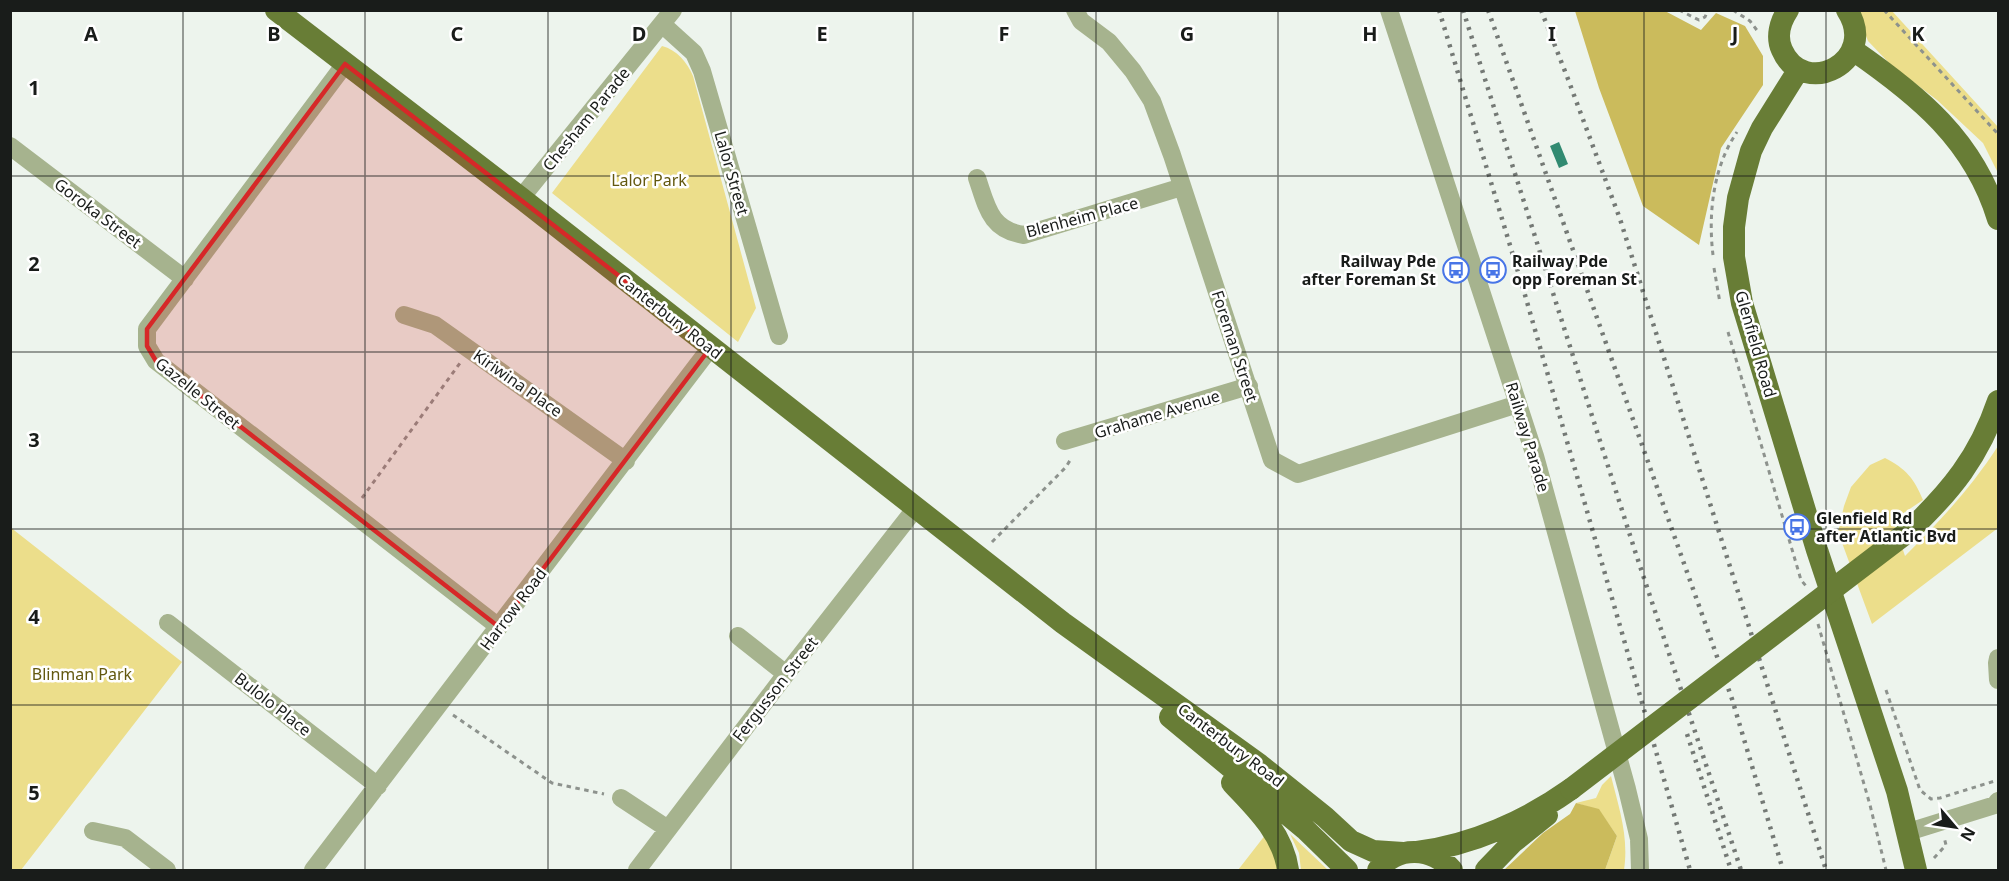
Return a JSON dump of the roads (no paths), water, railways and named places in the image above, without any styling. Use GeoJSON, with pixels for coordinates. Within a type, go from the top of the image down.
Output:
{"type":"FeatureCollection","features":[{"type":"Feature","properties":{"kind":"main road"},"geometry":{"type":"LineString","coordinates":[[1781,13],[1780,46],[1788,60],[1799,69],[1814,73],[1828,72],[1842,64],[1852,50],[1854,23],[1847,10]]}},
{"type":"Feature","properties":{"kind":"main road","name":"Canterbury Road"},"geometry":{"type":"LineString","coordinates":[[291,15],[345,64],[522,198],[915,509],[1063,623],[1260,765],[1351,841],[1373,851],[1410,852]]}},
{"type":"Feature","properties":{"kind":"main road"},"geometry":{"type":"LineString","coordinates":[[1852,50],[1905,86],[1949,129],[1983,179],[1998,219]]}},
{"type":"Feature","properties":{"kind":"main road","name":"Glenfield Road"},"geometry":{"type":"LineString","coordinates":[[1799,69],[1762,128],[1747,162],[1734,227],[1734,257],[1745,314],[1817,550],[1897,791],[1916,870]]}},
{"type":"Feature","properties":{"kind":"main road"},"geometry":{"type":"LineString","coordinates":[[1378,870],[1388,861],[1410,852],[1453,846],[1482,836],[1568,791],[1909,531],[1956,483],[1975,454],[1992,420],[1998,400]]}},
{"type":"Feature","properties":{"kind":"main road","name":"Canterbury Road"},"geometry":{"type":"LineString","coordinates":[[1063,623],[1164,712],[1327,848],[1347,870]]}},
{"type":"Feature","properties":{"kind":"main road"},"geometry":{"type":"LineString","coordinates":[[1164,712],[1243,794],[1270,826],[1281,845],[1288,870]]}},
{"type":"Feature","properties":{"kind":"main road"},"geometry":{"type":"LineString","coordinates":[[1486,870],[1512,843],[1548,815],[1568,791]]}},
{"type":"Feature","properties":{"kind":"main road"},"geometry":{"type":"LineString","coordinates":[[1410,852],[1433,855],[1452,870]]}},
{"type":"Feature","properties":{"kind":"street","name":"Foreman Street"},"geometry":{"type":"LineString","coordinates":[[1075,10],[1081,21],[1109,42],[1133,71],[1152,101],[1272,460],[1298,474],[1518,404]]}},
{"type":"Feature","properties":{"kind":"street","name":"Railway Parade"},"geometry":{"type":"LineString","coordinates":[[1389,10],[1538,468],[1627,789],[1639,839],[1640,870]]}},
{"type":"Feature","properties":{"kind":"street","name":"Chesham Parade"},"geometry":{"type":"LineString","coordinates":[[522,198],[668,17]]}},
{"type":"Feature","properties":{"kind":"street","name":"Lalor Street"},"geometry":{"type":"LineString","coordinates":[[668,17],[694,53],[702,71],[779,336]]}},
{"type":"Feature","properties":{"kind":"street","name":"Gazelle Street"},"geometry":{"type":"LineString","coordinates":[[345,64],[147,329],[147,346],[156,362],[499,627]]}},
{"type":"Feature","properties":{"kind":"street","name":"Goroka Street"},"geometry":{"type":"LineString","coordinates":[[10,146],[185,279]]}},
{"type":"Feature","properties":{"kind":"street","name":"Blenheim Place"},"geometry":{"type":"LineString","coordinates":[[977,178],[994,222],[1010,233],[1024,235],[1182,187]]}},
{"type":"Feature","properties":{"kind":"street","name":"Kiriwina Place"},"geometry":{"type":"LineString","coordinates":[[404,315],[435,325],[626,461]]}},
{"type":"Feature","properties":{"kind":"street","name":"Harrow Road"},"geometry":{"type":"LineString","coordinates":[[313,870],[711,347]]}},
{"type":"Feature","properties":{"kind":"street","name":"Grahame Avenue"},"geometry":{"type":"LineString","coordinates":[[1065,441],[1249,386]]}},
{"type":"Feature","properties":{"kind":"street","name":"Fergusson Street"},"geometry":{"type":"LineString","coordinates":[[638,870],[786,674],[915,509]]}},
{"type":"Feature","properties":{"kind":"street","name":"Bulolo Place"},"geometry":{"type":"LineString","coordinates":[[168,623],[378,786]]}},
{"type":"Feature","properties":{"kind":"street"},"geometry":{"type":"LineString","coordinates":[[738,636],[786,674]]}},
{"type":"Feature","properties":{"kind":"street"},"geometry":{"type":"LineString","coordinates":[[1998,658],[1998,680]]}},
{"type":"Feature","properties":{"kind":"street"},"geometry":{"type":"LineString","coordinates":[[621,798],[668,829]]}},
{"type":"Feature","properties":{"kind":"street"},"geometry":{"type":"LineString","coordinates":[[1908,832],[1997,804]]}},
{"type":"Feature","properties":{"kind":"street"},"geometry":{"type":"LineString","coordinates":[[93,831],[125,838],[167,870]]}},
{"type":"Feature","properties":{"kind":"railway"},"geometry":{"type":"LineString","coordinates":[[1439,10],[1525,295],[1690,870]]}},
{"type":"Feature","properties":{"kind":"railway"},"geometry":{"type":"LineString","coordinates":[[1463,10],[1635,551],[1741,870]]}},
{"type":"Feature","properties":{"kind":"railway"},"geometry":{"type":"LineString","coordinates":[[1488,10],[1732,699],[1783,870]]}},
{"type":"Feature","properties":{"kind":"railway"},"geometry":{"type":"LineString","coordinates":[[1541,10],[1620,219],[1826,870]]}},
{"type":"Feature","properties":{"kind":"railway"},"geometry":{"type":"LineString","coordinates":[[1687,734],[1731,870]]}},
{"type":"Feature","properties":{"kind":"place","name":"Railway Pde after Foreman St"},"geometry":{"type":"Point","coordinates":[1456,270]}},
{"type":"Feature","properties":{"kind":"place","name":"Railway Pde opp Foreman St"},"geometry":{"type":"Point","coordinates":[1493,270]}},
{"type":"Feature","properties":{"kind":"place","name":"Glenfield Rd after Atlantic Bvd"},"geometry":{"type":"Point","coordinates":[1797,527]}},
{"type":"Feature","properties":{"kind":"park label","name":"Lalor Park"},"geometry":{"type":"Point","coordinates":[649,180]}},
{"type":"Feature","properties":{"kind":"park label","name":"Blinman Park"},"geometry":{"type":"Point","coordinates":[82,674]}}]}
